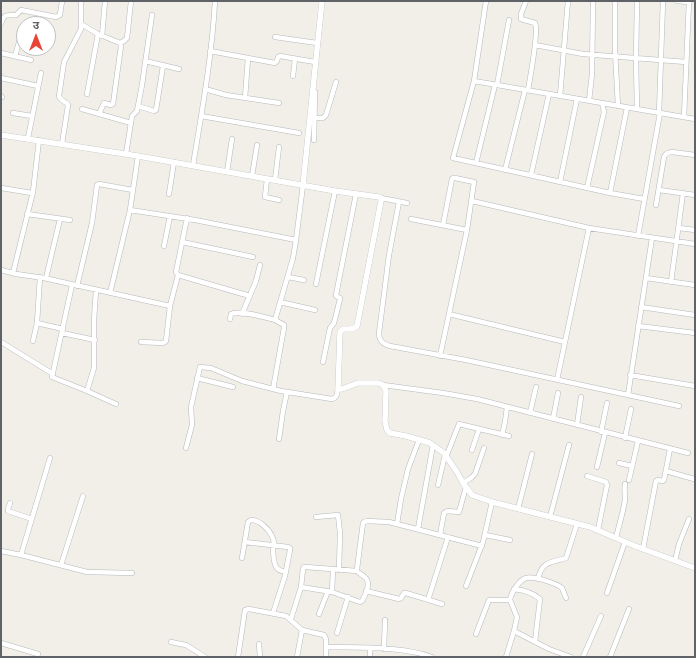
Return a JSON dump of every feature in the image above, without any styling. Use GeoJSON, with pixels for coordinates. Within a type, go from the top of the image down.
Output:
{"type":"FeatureCollection","features":[{"type":"Feature","properties":{"kind":"street"},"geometry":{"type":"LineString","coordinates":[[1,24],[4,16],[16,15],[21,10],[56,17],[60,15],[62,1]]}},
{"type":"Feature","properties":{"kind":"street"},"geometry":{"type":"LineString","coordinates":[[62,144],[68,105],[67,102],[60,99],[59,96],[64,62],[81,29],[81,1]]}},
{"type":"Feature","properties":{"kind":"street"},"geometry":{"type":"LineString","coordinates":[[88,94],[105,1]]}},
{"type":"Feature","properties":{"kind":"street"},"geometry":{"type":"LineString","coordinates":[[120,43],[127,38],[131,1]]}},
{"type":"Feature","properties":{"kind":"street"},"geometry":{"type":"LineString","coordinates":[[193,165],[213,32],[215,1]]}},
{"type":"Feature","properties":{"kind":"street"},"geometry":{"type":"LineString","coordinates":[[275,320],[293,258],[296,240],[322,1]]}},
{"type":"Feature","properties":{"kind":"street"},"geometry":{"type":"LineString","coordinates":[[486,1],[474,81],[453,158],[610,193],[644,199]]}},
{"type":"Feature","properties":{"kind":"street"},"geometry":{"type":"LineString","coordinates":[[506,170],[526,90],[535,45],[536,24],[521,19],[526,1]]}},
{"type":"Feature","properties":{"kind":"street"},"geometry":{"type":"LineString","coordinates":[[560,96],[568,1]]}},
{"type":"Feature","properties":{"kind":"street"},"geometry":{"type":"LineString","coordinates":[[616,1],[618,106]]}},
{"type":"Feature","properties":{"kind":"street"},"geometry":{"type":"LineString","coordinates":[[637,1],[637,109]]}},
{"type":"Feature","properties":{"kind":"street"},"geometry":{"type":"LineString","coordinates":[[638,236],[659,113],[663,1]]}},
{"type":"Feature","properties":{"kind":"street"},"geometry":{"type":"LineString","coordinates":[[677,1],[689,2],[684,117]]}},
{"type":"Feature","properties":{"kind":"street"},"geometry":{"type":"LineString","coordinates":[[589,101],[592,74],[593,3]]}},
{"type":"Feature","properties":{"kind":"street"},"geometry":{"type":"LineString","coordinates":[[126,154],[132,116],[137,111],[138,106],[152,15]]}},
{"type":"Feature","properties":{"kind":"street"},"geometry":{"type":"LineString","coordinates":[[476,163],[496,85],[510,20]]}},
{"type":"Feature","properties":{"kind":"street"},"geometry":{"type":"LineString","coordinates":[[81,24],[100,35],[120,43]]}},
{"type":"Feature","properties":{"kind":"street"},"geometry":{"type":"LineString","coordinates":[[275,37],[318,43]]}},
{"type":"Feature","properties":{"kind":"street"},"geometry":{"type":"LineString","coordinates":[[99,114],[104,103],[111,105],[113,104],[121,52],[120,43]]}},
{"type":"Feature","properties":{"kind":"street"},"geometry":{"type":"LineString","coordinates":[[535,45],[592,55],[686,62]]}},
{"type":"Feature","properties":{"kind":"street"},"geometry":{"type":"LineString","coordinates":[[210,51],[274,63],[277,61],[278,57],[315,62]]}},
{"type":"Feature","properties":{"kind":"street"},"geometry":{"type":"LineString","coordinates":[[1,53],[31,60]]}},
{"type":"Feature","properties":{"kind":"street"},"geometry":{"type":"LineString","coordinates":[[245,98],[248,58]]}},
{"type":"Feature","properties":{"kind":"street"},"geometry":{"type":"LineString","coordinates":[[293,76],[295,59]]}},
{"type":"Feature","properties":{"kind":"street"},"geometry":{"type":"LineString","coordinates":[[145,61],[179,69]]}},
{"type":"Feature","properties":{"kind":"street"},"geometry":{"type":"LineString","coordinates":[[138,106],[154,111],[156,110],[163,66]]}},
{"type":"Feature","properties":{"kind":"street"},"geometry":{"type":"LineString","coordinates":[[28,138],[41,72]]}},
{"type":"Feature","properties":{"kind":"street"},"geometry":{"type":"LineString","coordinates":[[1,78],[38,86]]}},
{"type":"Feature","properties":{"kind":"street"},"geometry":{"type":"LineString","coordinates":[[474,81],[627,108],[695,118]]}},
{"type":"Feature","properties":{"kind":"street"},"geometry":{"type":"LineString","coordinates":[[314,118],[323,118],[326,115],[336,82]]}},
{"type":"Feature","properties":{"kind":"street"},"geometry":{"type":"LineString","coordinates":[[205,89],[226,95],[279,103]]}},
{"type":"Feature","properties":{"kind":"street"},"geometry":{"type":"LineString","coordinates":[[314,140],[315,90]]}},
{"type":"Feature","properties":{"kind":"street"},"geometry":{"type":"LineString","coordinates":[[531,175],[549,94]]}},
{"type":"Feature","properties":{"kind":"street"},"geometry":{"type":"LineString","coordinates":[[560,182],[577,99]]}},
{"type":"Feature","properties":{"kind":"street"},"geometry":{"type":"LineString","coordinates":[[587,188],[604,112],[602,103]]}},
{"type":"Feature","properties":{"kind":"street"},"geometry":{"type":"LineString","coordinates":[[610,193],[627,108]]}},
{"type":"Feature","properties":{"kind":"street"},"geometry":{"type":"LineString","coordinates":[[82,109],[131,123]]}},
{"type":"Feature","properties":{"kind":"street"},"geometry":{"type":"LineString","coordinates":[[13,113],[32,116]]}},
{"type":"Feature","properties":{"kind":"street"},"geometry":{"type":"LineString","coordinates":[[201,116],[299,133]]}},
{"type":"Feature","properties":{"kind":"street"},"geometry":{"type":"LineString","coordinates":[[1,135],[28,138],[193,165],[407,203]]}},
{"type":"Feature","properties":{"kind":"street"},"geometry":{"type":"LineString","coordinates":[[227,172],[232,139]]}},
{"type":"Feature","properties":{"kind":"street"},"geometry":{"type":"LineString","coordinates":[[13,273],[32,193],[39,140]]}},
{"type":"Feature","properties":{"kind":"street"},"geometry":{"type":"LineString","coordinates":[[252,176],[257,145]]}},
{"type":"Feature","properties":{"kind":"street"},"geometry":{"type":"LineString","coordinates":[[275,180],[279,147]]}},
{"type":"Feature","properties":{"kind":"street"},"geometry":{"type":"LineString","coordinates":[[656,205],[664,156],[672,152],[695,155]]}},
{"type":"Feature","properties":{"kind":"street"},"geometry":{"type":"LineString","coordinates":[[110,293],[130,210],[138,156]]}},
{"type":"Feature","properties":{"kind":"street"},"geometry":{"type":"LineString","coordinates":[[169,194],[174,162]]}},
{"type":"Feature","properties":{"kind":"street"},"geometry":{"type":"LineString","coordinates":[[267,179],[265,197],[278,200]]}},
{"type":"Feature","properties":{"kind":"street"},"geometry":{"type":"LineString","coordinates":[[440,356],[467,230],[474,182],[452,179],[443,226]]}},
{"type":"Feature","properties":{"kind":"street"},"geometry":{"type":"LineString","coordinates":[[116,404],[52,378],[74,285],[92,223],[97,185],[99,184],[133,190]]}},
{"type":"Feature","properties":{"kind":"street"},"geometry":{"type":"LineString","coordinates":[[1,188],[32,193]]}},
{"type":"Feature","properties":{"kind":"street"},"geometry":{"type":"LineString","coordinates":[[659,190],[695,195]]}},
{"type":"Feature","properties":{"kind":"street"},"geometry":{"type":"LineString","coordinates":[[316,284],[334,191]]}},
{"type":"Feature","properties":{"kind":"street"},"geometry":{"type":"LineString","coordinates":[[671,282],[683,193]]}},
{"type":"Feature","properties":{"kind":"street"},"geometry":{"type":"LineString","coordinates":[[323,362],[330,328],[334,323],[340,299],[336,295],[356,194]]}},
{"type":"Feature","properties":{"kind":"street"},"geometry":{"type":"LineString","coordinates":[[186,448],[192,425],[191,407],[199,368],[211,368],[242,381],[273,389],[332,399],[337,396],[340,332],[343,329],[352,329],[356,326],[381,198]]}},
{"type":"Feature","properties":{"kind":"street"},"geometry":{"type":"LineString","coordinates":[[472,201],[589,228],[695,244]]}},
{"type":"Feature","properties":{"kind":"street"},"geometry":{"type":"LineString","coordinates":[[400,202],[389,255],[379,336],[382,343],[385,345],[466,360],[679,406]]}},
{"type":"Feature","properties":{"kind":"street"},"geometry":{"type":"LineString","coordinates":[[130,210],[188,218],[296,240]]}},
{"type":"Feature","properties":{"kind":"street"},"geometry":{"type":"LineString","coordinates":[[27,214],[70,220]]}},
{"type":"Feature","properties":{"kind":"street"},"geometry":{"type":"LineString","coordinates":[[164,246],[170,216]]}},
{"type":"Feature","properties":{"kind":"street"},"geometry":{"type":"LineString","coordinates":[[141,342],[166,341],[170,306],[178,275],[176,272],[188,218]]}},
{"type":"Feature","properties":{"kind":"street"},"geometry":{"type":"LineString","coordinates":[[46,278],[60,219]]}},
{"type":"Feature","properties":{"kind":"street"},"geometry":{"type":"LineString","coordinates":[[411,219],[467,230]]}},
{"type":"Feature","properties":{"kind":"street"},"geometry":{"type":"LineString","coordinates":[[557,380],[589,228]]}},
{"type":"Feature","properties":{"kind":"street"},"geometry":{"type":"LineString","coordinates":[[679,228],[695,230]]}},
{"type":"Feature","properties":{"kind":"street"},"geometry":{"type":"LineString","coordinates":[[628,395],[652,238]]}},
{"type":"Feature","properties":{"kind":"street"},"geometry":{"type":"LineString","coordinates":[[182,242],[253,257]]}},
{"type":"Feature","properties":{"kind":"street"},"geometry":{"type":"LineString","coordinates":[[242,314],[256,281],[260,265]]}},
{"type":"Feature","properties":{"kind":"street"},"geometry":{"type":"LineString","coordinates":[[1,270],[16,274],[46,278],[170,306]]}},
{"type":"Feature","properties":{"kind":"street"},"geometry":{"type":"LineString","coordinates":[[178,275],[250,296]]}},
{"type":"Feature","properties":{"kind":"street"},"geometry":{"type":"LineString","coordinates":[[33,341],[37,323],[40,277]]}},
{"type":"Feature","properties":{"kind":"street"},"geometry":{"type":"LineString","coordinates":[[288,277],[304,280]]}},
{"type":"Feature","properties":{"kind":"street"},"geometry":{"type":"LineString","coordinates":[[646,278],[695,285]]}},
{"type":"Feature","properties":{"kind":"street"},"geometry":{"type":"LineString","coordinates":[[87,391],[94,371],[94,320],[96,290]]}},
{"type":"Feature","properties":{"kind":"street"},"geometry":{"type":"LineString","coordinates":[[280,302],[315,310]]}},
{"type":"Feature","properties":{"kind":"street"},"geometry":{"type":"LineString","coordinates":[[641,307],[695,315]]}},
{"type":"Feature","properties":{"kind":"street"},"geometry":{"type":"LineString","coordinates":[[230,319],[232,313],[254,315],[275,320],[284,325],[273,389]]}},
{"type":"Feature","properties":{"kind":"street"},"geometry":{"type":"LineString","coordinates":[[449,314],[564,342]]}},
{"type":"Feature","properties":{"kind":"street"},"geometry":{"type":"LineString","coordinates":[[37,323],[95,340]]}},
{"type":"Feature","properties":{"kind":"street"},"geometry":{"type":"LineString","coordinates":[[638,326],[695,334]]}},
{"type":"Feature","properties":{"kind":"street"},"geometry":{"type":"LineString","coordinates":[[1,342],[53,374]]}},
{"type":"Feature","properties":{"kind":"street"},"geometry":{"type":"LineString","coordinates":[[630,375],[695,386]]}},
{"type":"Feature","properties":{"kind":"street"},"geometry":{"type":"LineString","coordinates":[[197,378],[233,387]]}},
{"type":"Feature","properties":{"kind":"street"},"geometry":{"type":"LineString","coordinates":[[338,389],[358,383],[378,383],[477,399],[688,453]]}},
{"type":"Feature","properties":{"kind":"street"},"geometry":{"type":"LineString","coordinates":[[383,385],[386,391],[385,421],[387,430],[390,434],[430,443],[444,453],[472,495],[492,502],[590,527],[625,542],[695,568]]}},
{"type":"Feature","properties":{"kind":"street"},"geometry":{"type":"LineString","coordinates":[[530,413],[536,388]]}},
{"type":"Feature","properties":{"kind":"street"},"geometry":{"type":"LineString","coordinates":[[279,439],[283,411],[288,392]]}},
{"type":"Feature","properties":{"kind":"street"},"geometry":{"type":"LineString","coordinates":[[553,419],[558,393]]}},
{"type":"Feature","properties":{"kind":"street"},"geometry":{"type":"LineString","coordinates":[[577,425],[581,397]]}},
{"type":"Feature","properties":{"kind":"street"},"geometry":{"type":"LineString","coordinates":[[597,467],[607,403]]}},
{"type":"Feature","properties":{"kind":"street"},"geometry":{"type":"LineString","coordinates":[[502,435],[507,407]]}},
{"type":"Feature","properties":{"kind":"street"},"geometry":{"type":"LineString","coordinates":[[625,438],[631,409]]}},
{"type":"Feature","properties":{"kind":"street"},"geometry":{"type":"LineString","coordinates":[[438,485],[446,456],[459,424],[509,436]]}},
{"type":"Feature","properties":{"kind":"street"},"geometry":{"type":"LineString","coordinates":[[472,450],[479,429]]}},
{"type":"Feature","properties":{"kind":"street"},"geometry":{"type":"LineString","coordinates":[[397,524],[408,469],[419,440]]}},
{"type":"Feature","properties":{"kind":"street"},"geometry":{"type":"LineString","coordinates":[[629,480],[638,441]]}},
{"type":"Feature","properties":{"kind":"street"},"geometry":{"type":"LineString","coordinates":[[418,529],[433,445]]}},
{"type":"Feature","properties":{"kind":"street"},"geometry":{"type":"LineString","coordinates":[[550,517],[568,446]]}},
{"type":"Feature","properties":{"kind":"street"},"geometry":{"type":"LineString","coordinates":[[440,535],[444,513],[447,511],[458,512],[465,485],[475,474],[484,448]]}},
{"type":"Feature","properties":{"kind":"street"},"geometry":{"type":"LineString","coordinates":[[643,549],[656,481],[664,481],[670,449]]}},
{"type":"Feature","properties":{"kind":"street"},"geometry":{"type":"LineString","coordinates":[[518,509],[532,454]]}},
{"type":"Feature","properties":{"kind":"street"},"geometry":{"type":"LineString","coordinates":[[21,555],[50,458]]}},
{"type":"Feature","properties":{"kind":"street"},"geometry":{"type":"LineString","coordinates":[[619,463],[632,466]]}},
{"type":"Feature","properties":{"kind":"street"},"geometry":{"type":"LineString","coordinates":[[666,471],[694,479]]}},
{"type":"Feature","properties":{"kind":"street"},"geometry":{"type":"LineString","coordinates":[[587,476],[607,483],[598,530]]}},
{"type":"Feature","properties":{"kind":"street"},"geometry":{"type":"LineString","coordinates":[[616,538],[623,511],[625,484]]}},
{"type":"Feature","properties":{"kind":"street"},"geometry":{"type":"LineString","coordinates":[[60,565],[83,496]]}},
{"type":"Feature","properties":{"kind":"street"},"geometry":{"type":"LineString","coordinates":[[466,586],[482,546],[492,502]]}},
{"type":"Feature","properties":{"kind":"street"},"geometry":{"type":"LineString","coordinates":[[10,503],[8,511],[32,519]]}},
{"type":"Feature","properties":{"kind":"street"},"geometry":{"type":"LineString","coordinates":[[316,517],[338,515],[340,533],[339,570]]}},
{"type":"Feature","properties":{"kind":"street"},"geometry":{"type":"LineString","coordinates":[[675,561],[679,544],[689,519]]}},
{"type":"Feature","properties":{"kind":"street"},"geometry":{"type":"LineString","coordinates":[[242,558],[248,522],[254,520],[260,523],[270,534],[276,567],[279,570],[286,572]]}},
{"type":"Feature","properties":{"kind":"street"},"geometry":{"type":"LineString","coordinates":[[357,571],[364,522],[366,521],[384,521],[482,546]]}},
{"type":"Feature","properties":{"kind":"street"},"geometry":{"type":"LineString","coordinates":[[538,579],[540,571],[546,564],[566,558],[577,524]]}},
{"type":"Feature","properties":{"kind":"street"},"geometry":{"type":"LineString","coordinates":[[485,534],[510,540]]}},
{"type":"Feature","properties":{"kind":"street"},"geometry":{"type":"LineString","coordinates":[[428,600],[448,537]]}},
{"type":"Feature","properties":{"kind":"street"},"geometry":{"type":"LineString","coordinates":[[245,542],[290,548],[286,572],[273,613]]}},
{"type":"Feature","properties":{"kind":"street"},"geometry":{"type":"LineString","coordinates":[[607,593],[625,542]]}},
{"type":"Feature","properties":{"kind":"street"},"geometry":{"type":"LineString","coordinates":[[1,551],[90,573],[132,573]]}},
{"type":"Feature","properties":{"kind":"street"},"geometry":{"type":"LineString","coordinates":[[291,620],[301,587],[304,567],[357,571],[366,579],[368,585],[362,601],[360,602],[330,591],[301,587]]}},
{"type":"Feature","properties":{"kind":"street"},"geometry":{"type":"LineString","coordinates":[[319,614],[330,591],[333,569]]}},
{"type":"Feature","properties":{"kind":"street"},"geometry":{"type":"LineString","coordinates":[[506,657],[517,617],[510,600],[514,589],[525,578],[538,579],[561,586],[564,590],[566,598]]}},
{"type":"Feature","properties":{"kind":"street"},"geometry":{"type":"LineString","coordinates":[[514,589],[533,594],[540,599],[535,642]]}},
{"type":"Feature","properties":{"kind":"street"},"geometry":{"type":"LineString","coordinates":[[366,591],[399,599],[404,593],[406,593],[442,604]]}},
{"type":"Feature","properties":{"kind":"street"},"geometry":{"type":"LineString","coordinates":[[337,632],[348,598]]}},
{"type":"Feature","properties":{"kind":"street"},"geometry":{"type":"LineString","coordinates":[[476,634],[489,600],[510,600]]}},
{"type":"Feature","properties":{"kind":"street"},"geometry":{"type":"LineString","coordinates":[[238,657],[246,610],[249,608],[286,616],[302,630],[324,635],[326,639],[326,657]]}},
{"type":"Feature","properties":{"kind":"street"},"geometry":{"type":"LineString","coordinates":[[610,657],[629,609]]}},
{"type":"Feature","properties":{"kind":"street"},"geometry":{"type":"LineString","coordinates":[[583,657],[601,616]]}},
{"type":"Feature","properties":{"kind":"street"},"geometry":{"type":"LineString","coordinates":[[384,649],[386,620]]}},
{"type":"Feature","properties":{"kind":"street"},"geometry":{"type":"LineString","coordinates":[[297,657],[302,630]]}},
{"type":"Feature","properties":{"kind":"street"},"geometry":{"type":"LineString","coordinates":[[514,631],[550,649],[571,657]]}},
{"type":"Feature","properties":{"kind":"street"},"geometry":{"type":"LineString","coordinates":[[171,642],[186,646],[205,657]]}},
{"type":"Feature","properties":{"kind":"street"},"geometry":{"type":"LineString","coordinates":[[1,643],[38,654]]}},
{"type":"Feature","properties":{"kind":"street"},"geometry":{"type":"LineString","coordinates":[[260,644],[260,657]]}},
{"type":"Feature","properties":{"kind":"street"},"geometry":{"type":"LineString","coordinates":[[326,647],[408,651],[432,657]]}},
{"type":"Feature","properties":{"kind":"street"},"geometry":{"type":"LineString","coordinates":[[370,649],[370,657]]}}]}
